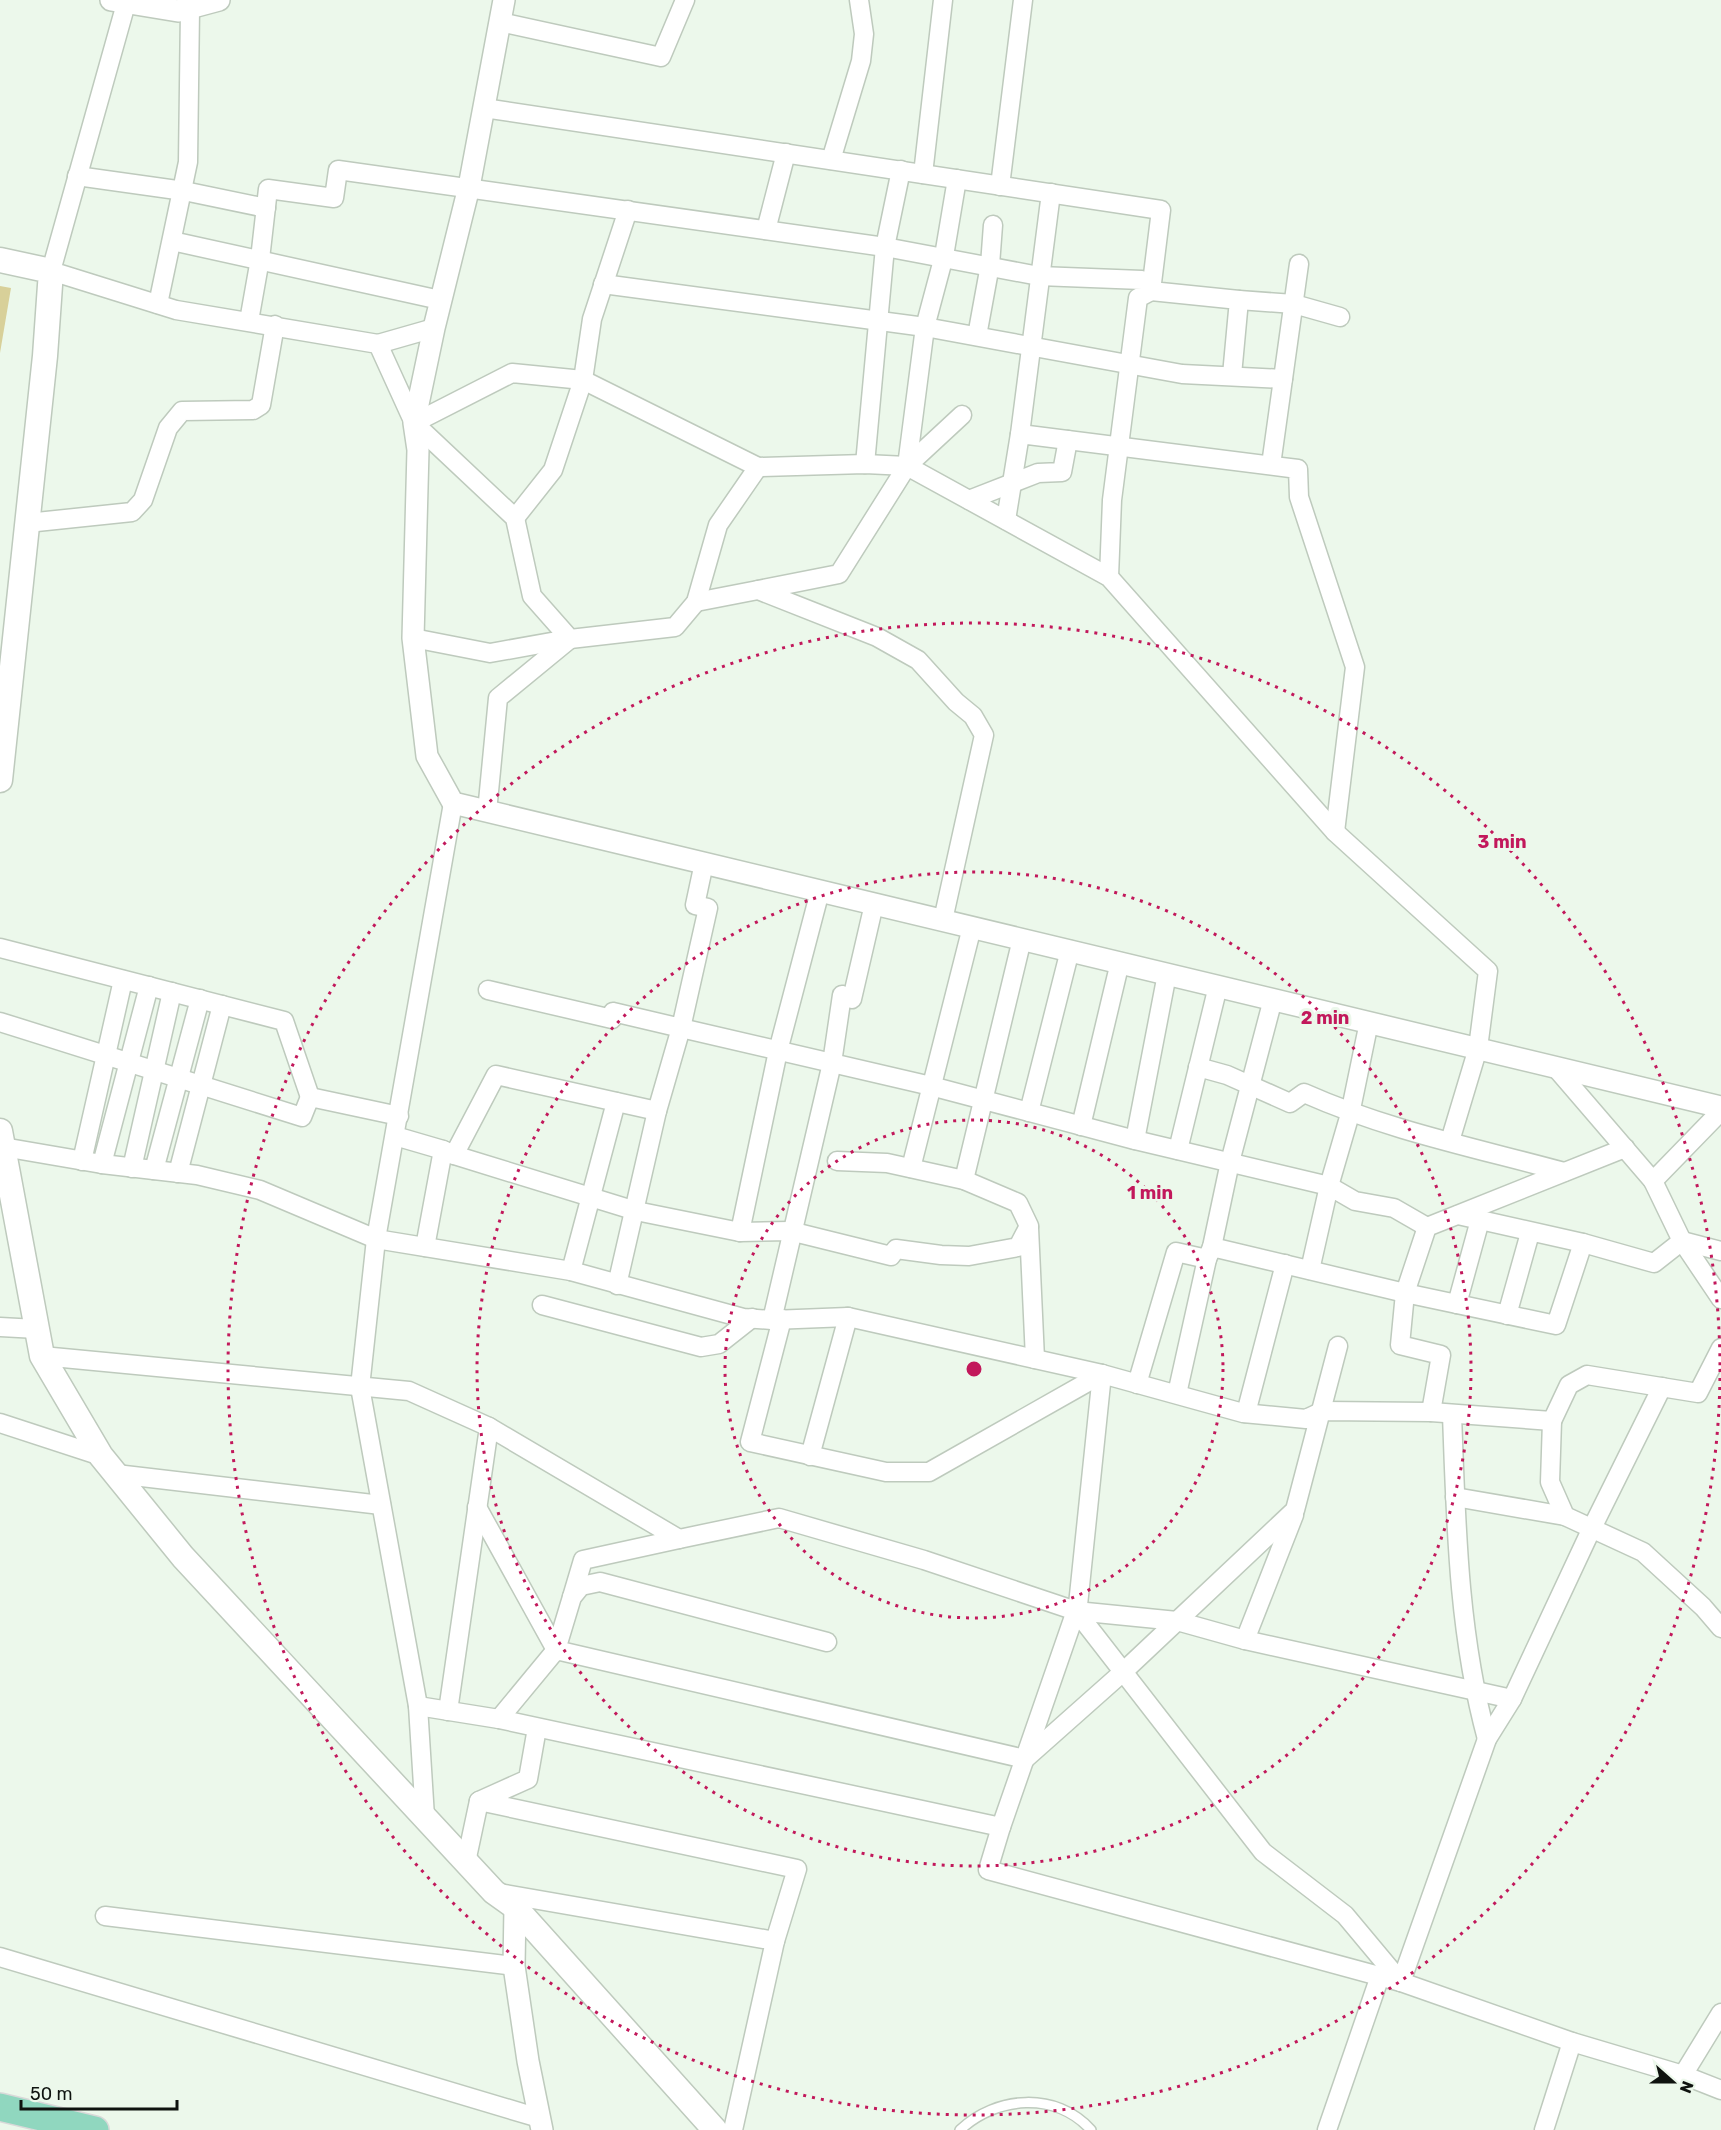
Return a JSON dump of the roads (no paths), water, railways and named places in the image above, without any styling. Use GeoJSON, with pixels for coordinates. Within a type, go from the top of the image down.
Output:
{"type":"FeatureCollection","features":[{"type":"Feature","properties":{"kind":"main road"},"geometry":{"type":"LineString","coordinates":[[0,260],[51,271],[0,780]]}},
{"type":"Feature","properties":{"kind":"main road"},"geometry":{"type":"LineString","coordinates":[[1,1138],[9,1223],[42,1356],[101,1456],[183,1557],[494,1892],[515,1907],[715,2130]]}},
{"type":"Feature","properties":{"kind":"main road"},"geometry":{"type":"LineString","coordinates":[[0,2107],[95,2130]]}},
{"type":"Feature","properties":{"kind":"street"},"geometry":{"type":"LineString","coordinates":[[219,0],[178,11],[121,1],[51,271],[176,310],[378,344],[434,328]]}},
{"type":"Feature","properties":{"kind":"street"},"geometry":{"type":"LineString","coordinates":[[414,423],[434,328],[469,187],[504,0]]}},
{"type":"Feature","properties":{"kind":"street"},"geometry":{"type":"LineString","coordinates":[[500,22],[661,57],[685,0]]}},
{"type":"Feature","properties":{"kind":"street"},"geometry":{"type":"LineString","coordinates":[[831,160],[861,61],[864,34],[859,0]]}},
{"type":"Feature","properties":{"kind":"street"},"geometry":{"type":"LineString","coordinates":[[922,174],[943,0]]}},
{"type":"Feature","properties":{"kind":"street"},"geometry":{"type":"LineString","coordinates":[[1000,186],[1023,0]]}},
{"type":"Feature","properties":{"kind":"street"},"geometry":{"type":"LineString","coordinates":[[158,304],[184,191],[188,162],[190,9]]}},
{"type":"Feature","properties":{"kind":"street"},"geometry":{"type":"LineString","coordinates":[[484,108],[1161,210],[1151,291]]}},
{"type":"Feature","properties":{"kind":"street"},"geometry":{"type":"LineString","coordinates":[[766,230],[786,153]]}},
{"type":"Feature","properties":{"kind":"street"},"geometry":{"type":"LineString","coordinates":[[249,321],[260,259],[268,189],[334,198],[338,170],[885,247],[944,256],[1039,276],[1142,280],[1151,291]]}},
{"type":"Feature","properties":{"kind":"street"},"geometry":{"type":"LineString","coordinates":[[865,464],[885,247],[901,170]]}},
{"type":"Feature","properties":{"kind":"street"},"geometry":{"type":"LineString","coordinates":[[77,176],[184,191],[266,208]]}},
{"type":"Feature","properties":{"kind":"street"},"geometry":{"type":"LineString","coordinates":[[907,466],[925,327],[944,256],[957,179]]}},
{"type":"Feature","properties":{"kind":"street"},"geometry":{"type":"LineString","coordinates":[[1006,520],[1020,434],[1051,193]]}},
{"type":"Feature","properties":{"kind":"street"},"geometry":{"type":"LineString","coordinates":[[515,518],[553,470],[583,380],[592,319],[628,210]]}},
{"type":"Feature","properties":{"kind":"street"},"geometry":{"type":"LineString","coordinates":[[977,336],[990,265],[993,225]]}},
{"type":"Feature","properties":{"kind":"street"},"geometry":{"type":"LineString","coordinates":[[172,241],[441,300]]}},
{"type":"Feature","properties":{"kind":"street"},"geometry":{"type":"LineString","coordinates":[[1271,465],[1299,264]]}},
{"type":"Feature","properties":{"kind":"street"},"geometry":{"type":"LineString","coordinates":[[603,284],[925,327],[1182,374],[1283,379]]}},
{"type":"Feature","properties":{"kind":"street"},"geometry":{"type":"LineString","coordinates":[[1109,578],[1113,500],[1132,364],[1138,298],[1151,291],[1294,304],[1340,317]]}},
{"type":"Feature","properties":{"kind":"street"},"geometry":{"type":"LineString","coordinates":[[1232,375],[1239,300]]}},
{"type":"Feature","properties":{"kind":"street"},"geometry":{"type":"LineString","coordinates":[[27,524],[132,512],[143,500],[168,428],[182,411],[253,410],[261,405],[275,325]]}},
{"type":"Feature","properties":{"kind":"street"},"geometry":{"type":"LineString","coordinates":[[378,344],[414,423],[418,450],[413,638],[427,756],[453,803],[376,1239],[360,1387],[418,1706],[425,1817]]}},
{"type":"Feature","properties":{"kind":"street"},"geometry":{"type":"LineString","coordinates":[[414,423],[512,374],[583,380],[758,467],[865,464],[907,466],[1109,578],[1335,832],[1488,971],[1478,1048],[1449,1141]]}},
{"type":"Feature","properties":{"kind":"street"},"geometry":{"type":"LineString","coordinates":[[696,602],[839,574],[907,466],[962,415]]}},
{"type":"Feature","properties":{"kind":"street"},"geometry":{"type":"LineString","coordinates":[[414,423],[515,518],[532,596],[570,639]]}},
{"type":"Feature","properties":{"kind":"street"},"geometry":{"type":"LineString","coordinates":[[1020,434],[1298,469],[1299,497],[1355,667],[1335,832]]}},
{"type":"Feature","properties":{"kind":"street"},"geometry":{"type":"LineString","coordinates":[[969,500],[1038,473],[1062,472],[1068,440]]}},
{"type":"Feature","properties":{"kind":"street"},"geometry":{"type":"LineString","coordinates":[[413,638],[490,653],[570,639],[675,627],[696,602],[718,525],[758,467]]}},
{"type":"Feature","properties":{"kind":"street"},"geometry":{"type":"LineString","coordinates":[[758,590],[877,637],[918,660],[979,725],[984,735],[943,920]]}},
{"type":"Feature","properties":{"kind":"street"},"geometry":{"type":"LineString","coordinates":[[487,812],[498,698],[570,639]]}},
{"type":"Feature","properties":{"kind":"street"},"geometry":{"type":"LineString","coordinates":[[453,803],[1478,1048],[1721,1109],[1653,1181]]}},
{"type":"Feature","properties":{"kind":"street"},"geometry":{"type":"LineString","coordinates":[[617,1285],[636,1211],[657,1111],[681,1028],[708,909],[695,905],[704,863]]}},
{"type":"Feature","properties":{"kind":"street"},"geometry":{"type":"LineString","coordinates":[[740,1232],[778,1051],[820,891]]}},
{"type":"Feature","properties":{"kind":"street"},"geometry":{"type":"LineString","coordinates":[[874,904],[852,999],[842,995],[832,1063],[790,1231],[777,1320],[750,1442],[886,1472],[928,1472],[1102,1374]]}},
{"type":"Feature","properties":{"kind":"street"},"geometry":{"type":"LineString","coordinates":[[911,1168],[972,927]]}},
{"type":"Feature","properties":{"kind":"street"},"geometry":{"type":"LineString","coordinates":[[964,1180],[1022,939]]}},
{"type":"Feature","properties":{"kind":"street"},"geometry":{"type":"LineString","coordinates":[[0,948],[284,1021],[310,1097],[302,1117],[0,1022]]}},
{"type":"Feature","properties":{"kind":"street"},"geometry":{"type":"LineString","coordinates":[[1029,1112],[1070,950]]}},
{"type":"Feature","properties":{"kind":"street"},"geometry":{"type":"LineString","coordinates":[[1081,1126],[1120,963]]}},
{"type":"Feature","properties":{"kind":"street"},"geometry":{"type":"LineString","coordinates":[[1135,1140],[1167,974]]}},
{"type":"Feature","properties":{"kind":"street"},"geometry":{"type":"LineString","coordinates":[[82,1161],[123,980]]}},
{"type":"Feature","properties":{"kind":"street"},"geometry":{"type":"LineString","coordinates":[[102,1164],[149,986]]}},
{"type":"Feature","properties":{"kind":"street"},"geometry":{"type":"LineString","coordinates":[[1178,1150],[1218,986]]}},
{"type":"Feature","properties":{"kind":"street"},"geometry":{"type":"LineString","coordinates":[[488,990],[612,1018],[613,1012],[931,1086],[1135,1140],[1329,1186],[1355,1201],[1394,1209],[1427,1227],[1624,1148]]}},
{"type":"Feature","properties":{"kind":"street"},"geometry":{"type":"LineString","coordinates":[[132,1168],[172,992]]}},
{"type":"Feature","properties":{"kind":"street"},"geometry":{"type":"LineString","coordinates":[[154,1170],[200,999]]}},
{"type":"Feature","properties":{"kind":"street"},"geometry":{"type":"LineString","coordinates":[[1177,1394],[1230,1162],[1273,999]]}},
{"type":"Feature","properties":{"kind":"street"},"geometry":{"type":"LineString","coordinates":[[178,1173],[222,1005]]}},
{"type":"Feature","properties":{"kind":"street"},"geometry":{"type":"LineString","coordinates":[[1310,1270],[1329,1186],[1350,1114],[1369,1022]]}},
{"type":"Feature","properties":{"kind":"street"},"geometry":{"type":"LineString","coordinates":[[1198,1067],[1250,1085],[1290,1103],[1304,1093],[1350,1114],[1390,1127],[1564,1172]]}},
{"type":"Feature","properties":{"kind":"street"},"geometry":{"type":"LineString","coordinates":[[1555,1067],[1653,1181],[1682,1241],[1721,1299]]}},
{"type":"Feature","properties":{"kind":"street"},"geometry":{"type":"LineString","coordinates":[[425,1247],[448,1152],[496,1075],[657,1111]]}},
{"type":"Feature","properties":{"kind":"street"},"geometry":{"type":"LineString","coordinates":[[310,1097],[399,1116]]}},
{"type":"Feature","properties":{"kind":"street"},"geometry":{"type":"LineString","coordinates":[[571,1271],[616,1102]]}},
{"type":"Feature","properties":{"kind":"street"},"geometry":{"type":"LineString","coordinates":[[395,1136],[636,1211],[740,1232],[790,1231],[891,1256],[896,1249],[969,1256],[1018,1247],[1029,1226]]}},
{"type":"Feature","properties":{"kind":"street"},"geometry":{"type":"LineString","coordinates":[[1,1138],[82,1161],[198,1175],[260,1191],[376,1239],[571,1271],[617,1285],[752,1318],[777,1320],[848,1317],[1102,1374],[1246,1413],[1306,1419],[1323,1411],[1431,1412],[1552,1421]]}},
{"type":"Feature","properties":{"kind":"street"},"geometry":{"type":"LineString","coordinates":[[837,1161],[887,1163],[964,1180],[1018,1203],[1029,1226],[1035,1359]]}},
{"type":"Feature","properties":{"kind":"street"},"geometry":{"type":"LineString","coordinates":[[1458,1215],[1530,1233],[1583,1243],[1653,1263],[1682,1241]]}},
{"type":"Feature","properties":{"kind":"street"},"geometry":{"type":"LineString","coordinates":[[1456,1304],[1480,1220]]}},
{"type":"Feature","properties":{"kind":"street"},"geometry":{"type":"LineString","coordinates":[[1427,1227],[1405,1293],[1400,1345],[1441,1355],[1431,1412]]}},
{"type":"Feature","properties":{"kind":"street"},"geometry":{"type":"LineString","coordinates":[[1507,1315],[1530,1233]]}},
{"type":"Feature","properties":{"kind":"street"},"geometry":{"type":"LineString","coordinates":[[1682,1241],[1721,1251]]}},
{"type":"Feature","properties":{"kind":"street"},"geometry":{"type":"LineString","coordinates":[[1137,1384],[1176,1252],[1210,1253],[1285,1264],[1405,1293],[1556,1325],[1583,1243]]}},
{"type":"Feature","properties":{"kind":"street"},"geometry":{"type":"LineString","coordinates":[[1246,1413],[1285,1264]]}},
{"type":"Feature","properties":{"kind":"street"},"geometry":{"type":"LineString","coordinates":[[542,1305],[701,1347],[719,1344],[752,1318]]}},
{"type":"Feature","properties":{"kind":"street"},"geometry":{"type":"LineString","coordinates":[[810,1456],[848,1317]]}},
{"type":"Feature","properties":{"kind":"street"},"geometry":{"type":"LineString","coordinates":[[0,1327],[37,1329]]}},
{"type":"Feature","properties":{"kind":"street"},"geometry":{"type":"LineString","coordinates":[[1245,1640],[1295,1510],[1323,1411],[1338,1346]]}},
{"type":"Feature","properties":{"kind":"street"},"geometry":{"type":"LineString","coordinates":[[1565,1516],[1550,1482],[1552,1421],[1569,1385],[1587,1375],[1698,1393],[1721,1348]]}},
{"type":"Feature","properties":{"kind":"street"},"geometry":{"type":"LineString","coordinates":[[42,1356],[409,1391],[489,1427],[680,1539]]}},
{"type":"Feature","properties":{"kind":"street"},"geometry":{"type":"LineString","coordinates":[[1102,1374],[1076,1611],[988,1870],[1401,1982],[1572,2042],[1683,2075],[1721,2090]]}},
{"type":"Feature","properties":{"kind":"street"},"geometry":{"type":"LineString","coordinates":[[1401,1982],[1487,1739],[1512,1700],[1591,1530],[1662,1387]]}},
{"type":"Feature","properties":{"kind":"street"},"geometry":{"type":"LineString","coordinates":[[1452,1414],[1458,1571],[1474,1691],[1487,1739]]}},
{"type":"Feature","properties":{"kind":"street"},"geometry":{"type":"LineString","coordinates":[[0,1423],[101,1456]]}},
{"type":"Feature","properties":{"kind":"street"},"geometry":{"type":"LineString","coordinates":[[448,1711],[489,1427]]}},
{"type":"Feature","properties":{"kind":"street"},"geometry":{"type":"LineString","coordinates":[[116,1474],[381,1505]]}},
{"type":"Feature","properties":{"kind":"street"},"geometry":{"type":"LineString","coordinates":[[1455,1497],[1565,1516],[1591,1530],[1643,1552],[1721,1628]]}},
{"type":"Feature","properties":{"kind":"street"},"geometry":{"type":"LineString","coordinates":[[477,1508],[556,1650],[1025,1759]]}},
{"type":"Feature","properties":{"kind":"street"},"geometry":{"type":"LineString","coordinates":[[1025,1759],[1123,1672],[1295,1510]]}},
{"type":"Feature","properties":{"kind":"street"},"geometry":{"type":"LineString","coordinates":[[556,1650],[583,1560],[779,1518],[924,1560],[1076,1611],[1177,1622],[1245,1640],[1512,1700]]}},
{"type":"Feature","properties":{"kind":"street"},"geometry":{"type":"LineString","coordinates":[[499,1719],[556,1650],[572,1597],[580,1587],[600,1582],[827,1642]]}},
{"type":"Feature","properties":{"kind":"street"},"geometry":{"type":"LineString","coordinates":[[1076,1611],[1263,1852],[1345,1915],[1401,1982]]}},
{"type":"Feature","properties":{"kind":"street"},"geometry":{"type":"LineString","coordinates":[[418,1706],[499,1719],[1001,1827]]}},
{"type":"Feature","properties":{"kind":"street"},"geometry":{"type":"LineString","coordinates":[[479,1801],[528,1779],[537,1728]]}},
{"type":"Feature","properties":{"kind":"street"},"geometry":{"type":"LineString","coordinates":[[466,1862],[479,1801]]}},
{"type":"Feature","properties":{"kind":"street"},"geometry":{"type":"LineString","coordinates":[[479,1801],[797,1869],[775,1941],[733,2130]]}},
{"type":"Feature","properties":{"kind":"street"},"geometry":{"type":"LineString","coordinates":[[494,1892],[775,1941]]}},
{"type":"Feature","properties":{"kind":"street"},"geometry":{"type":"LineString","coordinates":[[0,1957],[541,2124],[528,2061],[514,1966],[515,1907]]}},
{"type":"Feature","properties":{"kind":"street"},"geometry":{"type":"LineString","coordinates":[[105,1916],[514,1966]]}},
{"type":"Feature","properties":{"kind":"street"},"geometry":{"type":"LineString","coordinates":[[1327,2130],[1380,1976]]}},
{"type":"Feature","properties":{"kind":"street"},"geometry":{"type":"LineString","coordinates":[[1683,2075],[1721,2013]]}},
{"type":"Feature","properties":{"kind":"street"},"geometry":{"type":"LineString","coordinates":[[1544,2130],[1572,2042]]}},
{"type":"Feature","properties":{"kind":"lane"},"geometry":{"type":"LineString","coordinates":[[960,2130],[990,2110],[1012,2102],[1035,2102],[1076,2115],[1091,2130]]}}]}
